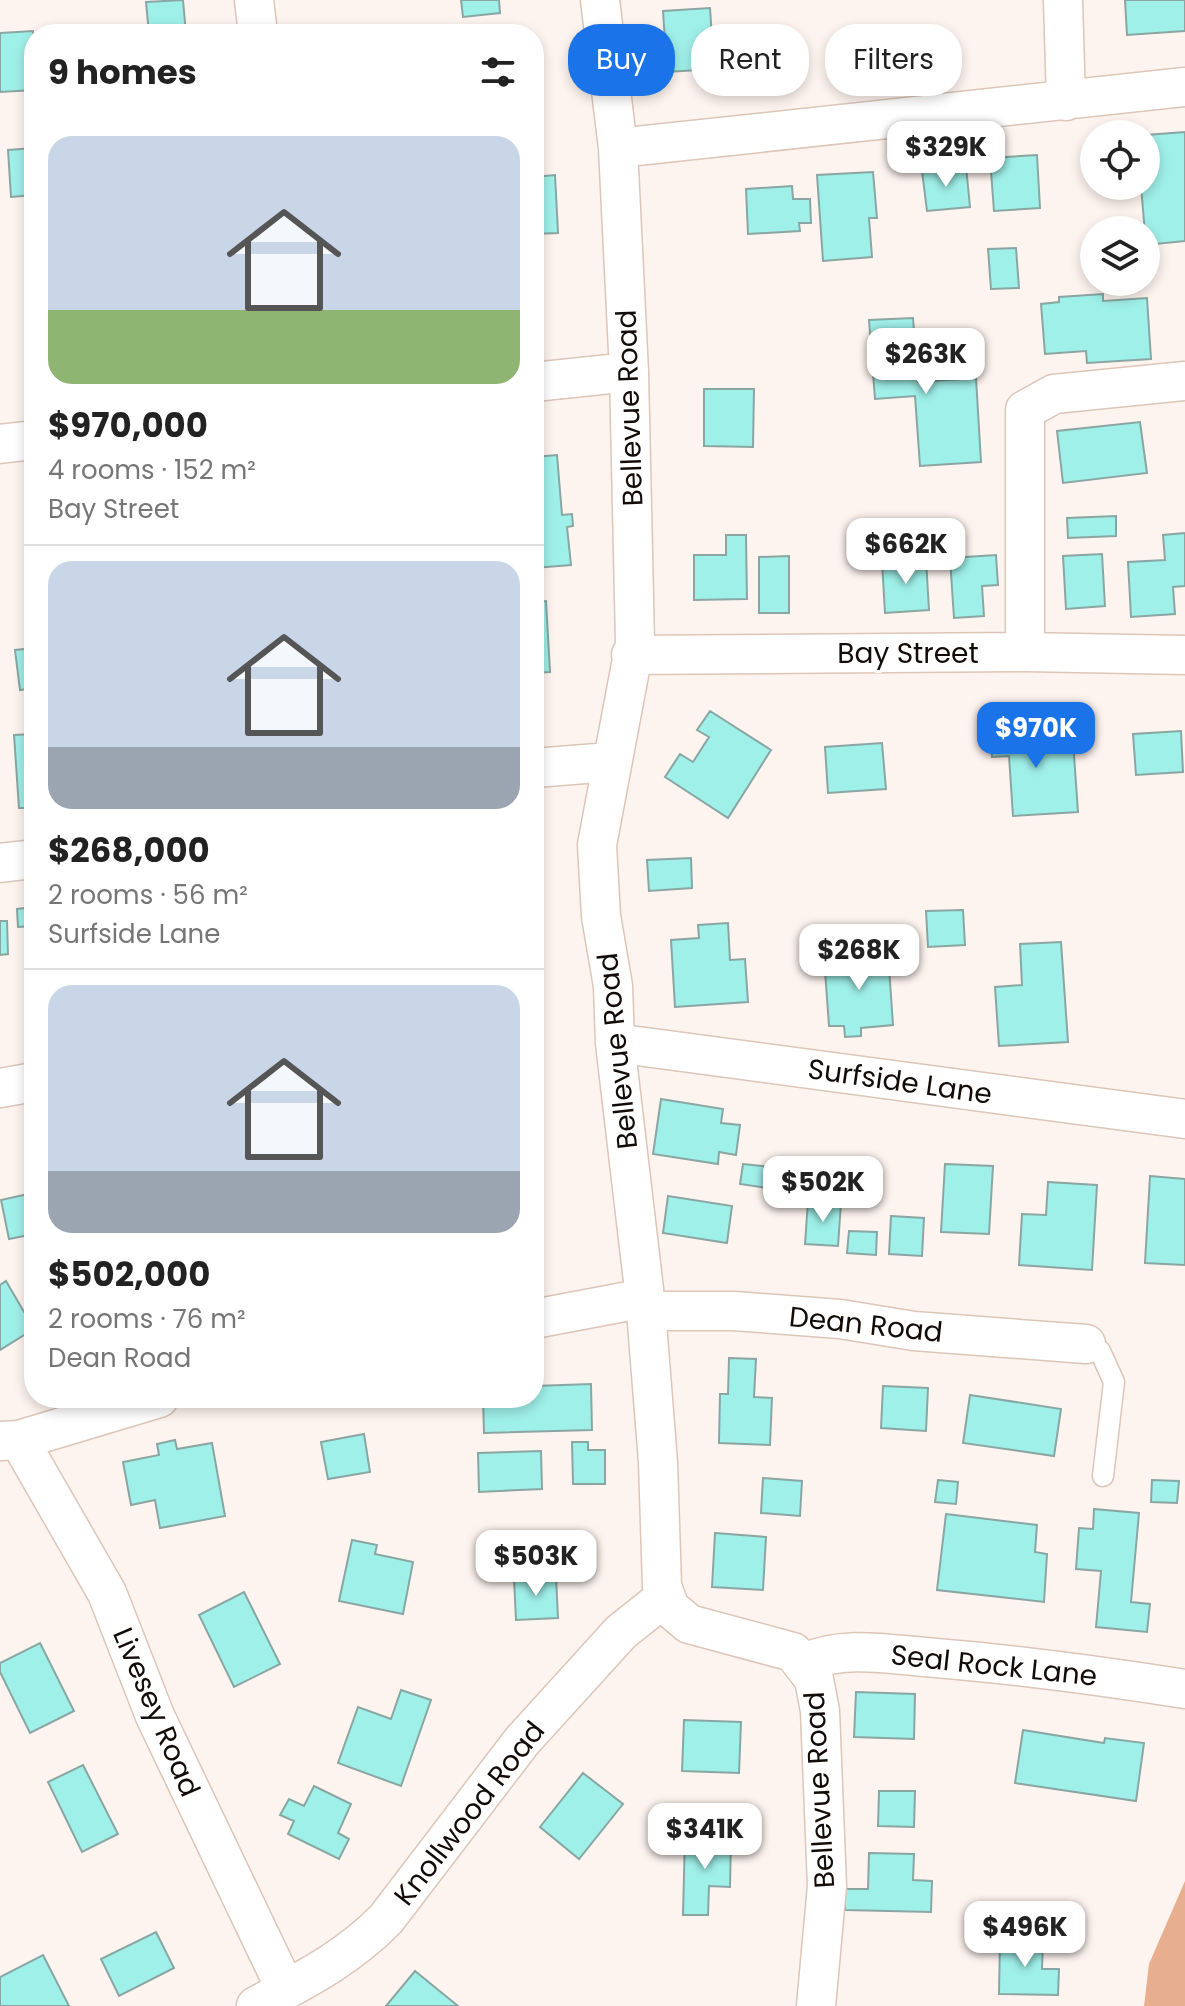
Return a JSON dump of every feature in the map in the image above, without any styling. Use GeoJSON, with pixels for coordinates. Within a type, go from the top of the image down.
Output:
{"type":"FeatureCollection","features":[{"type":"Feature","properties":{"kind":"street"},"geometry":{"type":"LineString","coordinates":[[254,0],[257,24]]}},
{"type":"Feature","properties":{"kind":"street","name":"Bellevue Road"},"geometry":{"type":"LineString","coordinates":[[600,0],[618,148],[629,372],[635,643],[610,762],[597,845],[601,916],[613,986],[615,1043],[645,1305],[665,1597],[670,1608],[689,1624],[793,1652],[814,1679],[820,1711],[827,1886],[816,2006]]}},
{"type":"Feature","properties":{"kind":"street"},"geometry":{"type":"LineString","coordinates":[[1063,0],[1066,101]]}},
{"type":"Feature","properties":{"kind":"street"},"geometry":{"type":"LineString","coordinates":[[618,148],[1185,87]]}},
{"type":"Feature","properties":{"kind":"street"},"geometry":{"type":"LineString","coordinates":[[544,381],[629,372]]}},
{"type":"Feature","properties":{"kind":"street"},"geometry":{"type":"LineString","coordinates":[[1025,652],[1025,410],[1054,394],[1185,381]]}},
{"type":"Feature","properties":{"kind":"street"},"geometry":{"type":"LineString","coordinates":[[0,444],[24,441]]}},
{"type":"Feature","properties":{"kind":"street","name":"Bay Street"},"geometry":{"type":"LineString","coordinates":[[631,655],[1025,652],[1185,655]]}},
{"type":"Feature","properties":{"kind":"street"},"geometry":{"type":"LineString","coordinates":[[544,767],[610,762]]}},
{"type":"Feature","properties":{"kind":"street"},"geometry":{"type":"LineString","coordinates":[[0,863],[24,860]]}},
{"type":"Feature","properties":{"kind":"street","name":"Surfside Lane"},"geometry":{"type":"LineString","coordinates":[[615,1043],[1185,1119]]}},
{"type":"Feature","properties":{"kind":"street"},"geometry":{"type":"LineString","coordinates":[[0,1088],[24,1084]]}},
{"type":"Feature","properties":{"kind":"street","name":"Dean Road"},"geometry":{"type":"LineString","coordinates":[[544,1318],[645,1305],[840,1319],[914,1331],[1086,1344]]}},
{"type":"Feature","properties":{"kind":"street"},"geometry":{"type":"LineString","coordinates":[[10,1440],[124,1408]]}},
{"type":"Feature","properties":{"kind":"street","name":"Livesey Road"},"geometry":{"type":"LineString","coordinates":[[10,1440],[107,1593],[271,1998]]}},
{"type":"Feature","properties":{"kind":"street","name":"Knollwood Road"},"geometry":{"type":"LineString","coordinates":[[271,1998],[337,1962],[386,1919],[522,1741],[621,1632],[665,1597]]}},
{"type":"Feature","properties":{"kind":"street","name":"Seal Rock Lane"},"geometry":{"type":"LineString","coordinates":[[804,1663],[829,1654],[861,1652],[1037,1666],[1185,1689]]}},
{"type":"Feature","properties":{"kind":"lane"},"geometry":{"type":"LineString","coordinates":[[1086,1344],[1100,1351],[1114,1382],[1103,1476]]}},
{"type":"Feature","properties":{"kind":"shaded area"},"geometry":{"type":"Polygon","coordinates":[[[1185,1881],[1185,2006],[1144,2006],[1149,1964],[1185,1881]]]}},
{"type":"Feature","properties":{"kind":"building"},"geometry":{"type":"Polygon","coordinates":[[[183,0],[185,24],[148,24],[146,2],[183,0]]]}},
{"type":"Feature","properties":{"kind":"building"},"geometry":{"type":"Polygon","coordinates":[[[461,0],[499,0],[500,13],[463,17],[461,0]]]}},
{"type":"Feature","properties":{"kind":"building"},"geometry":{"type":"Polygon","coordinates":[[[1125,0],[1185,0],[1185,31],[1127,35],[1125,0]]]}},
{"type":"Feature","properties":{"kind":"building"},"geometry":{"type":"Polygon","coordinates":[[[710,8],[711,24],[691,24],[691,70],[675,71],[675,24],[664,24],[663,11],[710,8]]]}},
{"type":"Feature","properties":{"kind":"building"},"geometry":{"type":"Polygon","coordinates":[[[24,32],[24,91],[0,92],[0,33],[24,32]]]}},
{"type":"Feature","properties":{"kind":"building"},"geometry":{"type":"Polygon","coordinates":[[[1185,132],[1185,241],[1160,244],[1160,216],[1144,216],[1142,200],[1160,200],[1160,134],[1185,132]]]}},
{"type":"Feature","properties":{"kind":"building"},"geometry":{"type":"Polygon","coordinates":[[[24,149],[24,196],[11,197],[8,150],[24,149]]]}},
{"type":"Feature","properties":{"kind":"building"},"geometry":{"type":"Polygon","coordinates":[[[1037,155],[1040,208],[994,211],[990,158],[1037,155]]]}},
{"type":"Feature","properties":{"kind":"building"},"geometry":{"type":"Polygon","coordinates":[[[966,166],[970,207],[927,211],[922,171],[966,166]]]}},
{"type":"Feature","properties":{"kind":"building"},"geometry":{"type":"Polygon","coordinates":[[[873,172],[877,218],[869,218],[872,257],[823,261],[817,175],[873,172]]]}},
{"type":"Feature","properties":{"kind":"building"},"geometry":{"type":"Polygon","coordinates":[[[555,175],[558,233],[544,234],[544,176],[555,175]]]}},
{"type":"Feature","properties":{"kind":"building"},"geometry":{"type":"Polygon","coordinates":[[[792,186],[793,199],[810,199],[811,223],[799,223],[800,231],[748,234],[746,189],[792,186]]]}},
{"type":"Feature","properties":{"kind":"building"},"geometry":{"type":"Polygon","coordinates":[[[1016,248],[1019,288],[991,289],[988,249],[1016,248]]]}},
{"type":"Feature","properties":{"kind":"building"},"geometry":{"type":"Polygon","coordinates":[[[1103,296],[1103,301],[1147,298],[1151,359],[1087,363],[1086,351],[1045,354],[1041,304],[1059,302],[1059,297],[1103,296]]]}},
{"type":"Feature","properties":{"kind":"building"},"geometry":{"type":"Polygon","coordinates":[[[913,318],[918,382],[976,378],[981,462],[920,466],[915,396],[875,399],[869,320],[913,318]]]}},
{"type":"Feature","properties":{"kind":"building"},"geometry":{"type":"Polygon","coordinates":[[[704,389],[754,389],[753,447],[704,446],[704,389]]]}},
{"type":"Feature","properties":{"kind":"building"},"geometry":{"type":"Polygon","coordinates":[[[1140,422],[1147,473],[1063,483],[1057,431],[1140,422]]]}},
{"type":"Feature","properties":{"kind":"building"},"geometry":{"type":"Polygon","coordinates":[[[557,455],[562,515],[572,514],[573,526],[567,527],[571,565],[544,567],[544,456],[557,455]]]}},
{"type":"Feature","properties":{"kind":"building"},"geometry":{"type":"Polygon","coordinates":[[[1116,516],[1116,536],[1068,538],[1067,518],[1116,516]]]}},
{"type":"Feature","properties":{"kind":"building"},"geometry":{"type":"Polygon","coordinates":[[[1185,533],[1185,586],[1173,587],[1175,614],[1131,617],[1128,562],[1165,560],[1163,535],[1185,533]]]}},
{"type":"Feature","properties":{"kind":"building"},"geometry":{"type":"Polygon","coordinates":[[[726,535],[746,535],[747,599],[694,600],[694,555],[726,555],[726,535]]]}},
{"type":"Feature","properties":{"kind":"building"},"geometry":{"type":"Polygon","coordinates":[[[1102,554],[1105,606],[1066,609],[1063,556],[1102,554]]]}},
{"type":"Feature","properties":{"kind":"building"},"geometry":{"type":"Polygon","coordinates":[[[996,555],[998,585],[982,586],[984,616],[954,618],[950,558],[996,555]]]}},
{"type":"Feature","properties":{"kind":"building"},"geometry":{"type":"Polygon","coordinates":[[[789,556],[789,613],[759,613],[759,557],[789,556]]]}},
{"type":"Feature","properties":{"kind":"building"},"geometry":{"type":"Polygon","coordinates":[[[926,559],[929,610],[885,613],[882,562],[926,559]]]}},
{"type":"Feature","properties":{"kind":"building"},"geometry":{"type":"Polygon","coordinates":[[[544,601],[550,672],[544,672],[544,601]]]}},
{"type":"Feature","properties":{"kind":"building"},"geometry":{"type":"Polygon","coordinates":[[[24,649],[24,689],[20,690],[15,650],[24,649]]]}},
{"type":"Feature","properties":{"kind":"building"},"geometry":{"type":"Polygon","coordinates":[[[710,711],[771,750],[728,818],[665,777],[680,754],[693,762],[709,737],[697,730],[710,711]]]}},
{"type":"Feature","properties":{"kind":"building"},"geometry":{"type":"Polygon","coordinates":[[[1024,718],[1026,744],[1073,741],[1078,812],[1013,816],[1009,756],[992,757],[990,721],[1024,718]]]}},
{"type":"Feature","properties":{"kind":"building"},"geometry":{"type":"Polygon","coordinates":[[[1181,731],[1183,772],[1136,775],[1133,734],[1181,731]]]}},
{"type":"Feature","properties":{"kind":"building"},"geometry":{"type":"Polygon","coordinates":[[[24,734],[24,808],[19,808],[14,735],[24,734]]]}},
{"type":"Feature","properties":{"kind":"building"},"geometry":{"type":"Polygon","coordinates":[[[882,743],[886,789],[828,793],[825,747],[882,743]]]}},
{"type":"Feature","properties":{"kind":"building"},"geometry":{"type":"Polygon","coordinates":[[[691,858],[692,888],[649,891],[647,860],[691,858]]]}},
{"type":"Feature","properties":{"kind":"building"},"geometry":{"type":"Polygon","coordinates":[[[24,908],[24,927],[18,927],[17,909],[24,908]]]}},
{"type":"Feature","properties":{"kind":"building"},"geometry":{"type":"Polygon","coordinates":[[[963,910],[965,945],[928,947],[926,911],[963,910]]]}},
{"type":"Feature","properties":{"kind":"building"},"geometry":{"type":"Polygon","coordinates":[[[0,921],[7,921],[8,954],[0,955],[0,921]]]}},
{"type":"Feature","properties":{"kind":"building"},"geometry":{"type":"Polygon","coordinates":[[[728,923],[730,960],[745,959],[748,1002],[675,1007],[671,940],[699,938],[698,925],[728,923]]]}},
{"type":"Feature","properties":{"kind":"building"},"geometry":{"type":"Polygon","coordinates":[[[1061,942],[1068,1042],[999,1046],[995,987],[1022,985],[1020,944],[1061,942]]]}},
{"type":"Feature","properties":{"kind":"building"},"geometry":{"type":"Polygon","coordinates":[[[888,953],[893,1025],[861,1028],[861,1036],[845,1037],[844,1026],[829,1026],[824,957],[888,953]]]}},
{"type":"Feature","properties":{"kind":"building"},"geometry":{"type":"Polygon","coordinates":[[[661,1099],[723,1109],[721,1123],[740,1125],[736,1155],[719,1152],[718,1164],[653,1154],[661,1099]]]}},
{"type":"Feature","properties":{"kind":"building"},"geometry":{"type":"Polygon","coordinates":[[[743,1164],[771,1167],[768,1188],[740,1184],[743,1164]]]}},
{"type":"Feature","properties":{"kind":"building"},"geometry":{"type":"Polygon","coordinates":[[[945,1164],[993,1166],[989,1234],[941,1232],[945,1164]]]}},
{"type":"Feature","properties":{"kind":"building"},"geometry":{"type":"Polygon","coordinates":[[[1150,1176],[1185,1179],[1185,1265],[1145,1263],[1150,1176]]]}},
{"type":"Feature","properties":{"kind":"building"},"geometry":{"type":"Polygon","coordinates":[[[1048,1182],[1097,1185],[1092,1270],[1019,1265],[1022,1214],[1046,1215],[1048,1182]]]}},
{"type":"Feature","properties":{"kind":"building"},"geometry":{"type":"Polygon","coordinates":[[[24,1195],[24,1236],[9,1239],[1,1200],[24,1195]]]}},
{"type":"Feature","properties":{"kind":"building"},"geometry":{"type":"Polygon","coordinates":[[[668,1196],[732,1206],[727,1243],[663,1233],[668,1196]]]}},
{"type":"Feature","properties":{"kind":"building"},"geometry":{"type":"Polygon","coordinates":[[[808,1201],[841,1203],[838,1246],[805,1244],[808,1201]]]}},
{"type":"Feature","properties":{"kind":"building"},"geometry":{"type":"Polygon","coordinates":[[[891,1216],[924,1218],[922,1256],[889,1254],[891,1216]]]}},
{"type":"Feature","properties":{"kind":"building"},"geometry":{"type":"Polygon","coordinates":[[[849,1231],[877,1232],[876,1255],[847,1253],[849,1231]]]}},
{"type":"Feature","properties":{"kind":"building"},"geometry":{"type":"Polygon","coordinates":[[[6,1281],[24,1312],[24,1335],[0,1350],[0,1285],[6,1281]]]}},
{"type":"Feature","properties":{"kind":"building"},"geometry":{"type":"Polygon","coordinates":[[[729,1358],[756,1359],[754,1397],[772,1398],[770,1445],[719,1443],[720,1394],[728,1394],[729,1358]]]}},
{"type":"Feature","properties":{"kind":"building"},"geometry":{"type":"Polygon","coordinates":[[[591,1384],[592,1430],[484,1433],[483,1408],[544,1408],[544,1386],[591,1384]]]}},
{"type":"Feature","properties":{"kind":"building"},"geometry":{"type":"Polygon","coordinates":[[[883,1386],[928,1388],[926,1431],[881,1428],[883,1386]]]}},
{"type":"Feature","properties":{"kind":"building"},"geometry":{"type":"Polygon","coordinates":[[[970,1395],[1061,1409],[1054,1456],[963,1443],[970,1395]]]}},
{"type":"Feature","properties":{"kind":"building"},"geometry":{"type":"Polygon","coordinates":[[[364,1434],[370,1472],[328,1479],[321,1442],[364,1434]]]}},
{"type":"Feature","properties":{"kind":"building"},"geometry":{"type":"Polygon","coordinates":[[[175,1440],[177,1449],[212,1443],[225,1516],[160,1528],[155,1500],[131,1505],[123,1462],[159,1455],[157,1444],[175,1440]]]}},
{"type":"Feature","properties":{"kind":"building"},"geometry":{"type":"Polygon","coordinates":[[[572,1442],[588,1442],[588,1450],[605,1450],[605,1484],[573,1484],[572,1442]]]}},
{"type":"Feature","properties":{"kind":"building"},"geometry":{"type":"Polygon","coordinates":[[[541,1451],[542,1489],[479,1492],[478,1453],[541,1451]]]}},
{"type":"Feature","properties":{"kind":"building"},"geometry":{"type":"Polygon","coordinates":[[[763,1478],[802,1481],[800,1516],[761,1513],[763,1478]]]}},
{"type":"Feature","properties":{"kind":"building"},"geometry":{"type":"Polygon","coordinates":[[[938,1480],[958,1482],[956,1504],[935,1502],[938,1480]]]}},
{"type":"Feature","properties":{"kind":"building"},"geometry":{"type":"Polygon","coordinates":[[[1152,1480],[1179,1481],[1177,1503],[1151,1502],[1152,1480]]]}},
{"type":"Feature","properties":{"kind":"building"},"geometry":{"type":"Polygon","coordinates":[[[1094,1509],[1139,1513],[1131,1602],[1150,1604],[1147,1632],[1096,1627],[1101,1571],[1076,1569],[1079,1528],[1093,1529],[1094,1509]]]}},
{"type":"Feature","properties":{"kind":"building"},"geometry":{"type":"Polygon","coordinates":[[[946,1514],[1037,1525],[1035,1552],[1047,1554],[1044,1602],[937,1590],[946,1514]]]}},
{"type":"Feature","properties":{"kind":"building"},"geometry":{"type":"Polygon","coordinates":[[[715,1533],[766,1537],[763,1590],[712,1587],[715,1533]]]}},
{"type":"Feature","properties":{"kind":"building"},"geometry":{"type":"Polygon","coordinates":[[[352,1540],[377,1545],[375,1554],[413,1562],[403,1614],[339,1601],[352,1540]]]}},
{"type":"Feature","properties":{"kind":"building"},"geometry":{"type":"Polygon","coordinates":[[[556,1577],[558,1618],[516,1620],[514,1579],[556,1577]]]}},
{"type":"Feature","properties":{"kind":"building"},"geometry":{"type":"Polygon","coordinates":[[[244,1592],[280,1664],[234,1687],[199,1615],[244,1592]]]}},
{"type":"Feature","properties":{"kind":"building"},"geometry":{"type":"Polygon","coordinates":[[[40,1643],[74,1711],[30,1733],[0,1672],[0,1663],[40,1643]]]}},
{"type":"Feature","properties":{"kind":"building"},"geometry":{"type":"Polygon","coordinates":[[[401,1690],[431,1700],[401,1786],[338,1763],[358,1707],[391,1719],[401,1690]]]}},
{"type":"Feature","properties":{"kind":"building"},"geometry":{"type":"Polygon","coordinates":[[[856,1692],[915,1694],[914,1739],[854,1737],[856,1692]]]}},
{"type":"Feature","properties":{"kind":"building"},"geometry":{"type":"Polygon","coordinates":[[[684,1720],[741,1722],[739,1773],[682,1771],[684,1720]]]}},
{"type":"Feature","properties":{"kind":"building"},"geometry":{"type":"Polygon","coordinates":[[[1023,1730],[1104,1743],[1105,1738],[1144,1743],[1136,1801],[1015,1783],[1023,1730]]]}},
{"type":"Feature","properties":{"kind":"building"},"geometry":{"type":"Polygon","coordinates":[[[83,1765],[118,1834],[82,1852],[48,1782],[83,1765]]]}},
{"type":"Feature","properties":{"kind":"building"},"geometry":{"type":"Polygon","coordinates":[[[583,1773],[623,1804],[579,1859],[540,1827],[583,1773]]]}},
{"type":"Feature","properties":{"kind":"building"},"geometry":{"type":"Polygon","coordinates":[[[314,1786],[351,1804],[338,1833],[349,1839],[339,1859],[288,1834],[294,1821],[280,1815],[289,1799],[304,1806],[314,1786]]]}},
{"type":"Feature","properties":{"kind":"building"},"geometry":{"type":"Polygon","coordinates":[[[879,1791],[915,1791],[914,1827],[878,1826],[879,1791]]]}},
{"type":"Feature","properties":{"kind":"building"},"geometry":{"type":"Polygon","coordinates":[[[685,1836],[731,1837],[730,1887],[709,1886],[708,1915],[683,1915],[685,1836]]]}},
{"type":"Feature","properties":{"kind":"building"},"geometry":{"type":"Polygon","coordinates":[[[869,1853],[914,1854],[913,1880],[932,1881],[931,1912],[845,1910],[845,1889],[868,1889],[869,1853]]]}},
{"type":"Feature","properties":{"kind":"building"},"geometry":{"type":"Polygon","coordinates":[[[156,1932],[174,1968],[119,1996],[101,1959],[156,1932]]]}},
{"type":"Feature","properties":{"kind":"building"},"geometry":{"type":"Polygon","coordinates":[[[1000,1939],[1043,1940],[1042,1969],[1059,1969],[1058,1995],[999,1994],[1000,1939]]]}},
{"type":"Feature","properties":{"kind":"building"},"geometry":{"type":"Polygon","coordinates":[[[43,1955],[69,2006],[0,2006],[0,1977],[43,1955]]]}},
{"type":"Feature","properties":{"kind":"building"},"geometry":{"type":"Polygon","coordinates":[[[415,1971],[458,2006],[386,2006],[415,1971]]]}}]}
